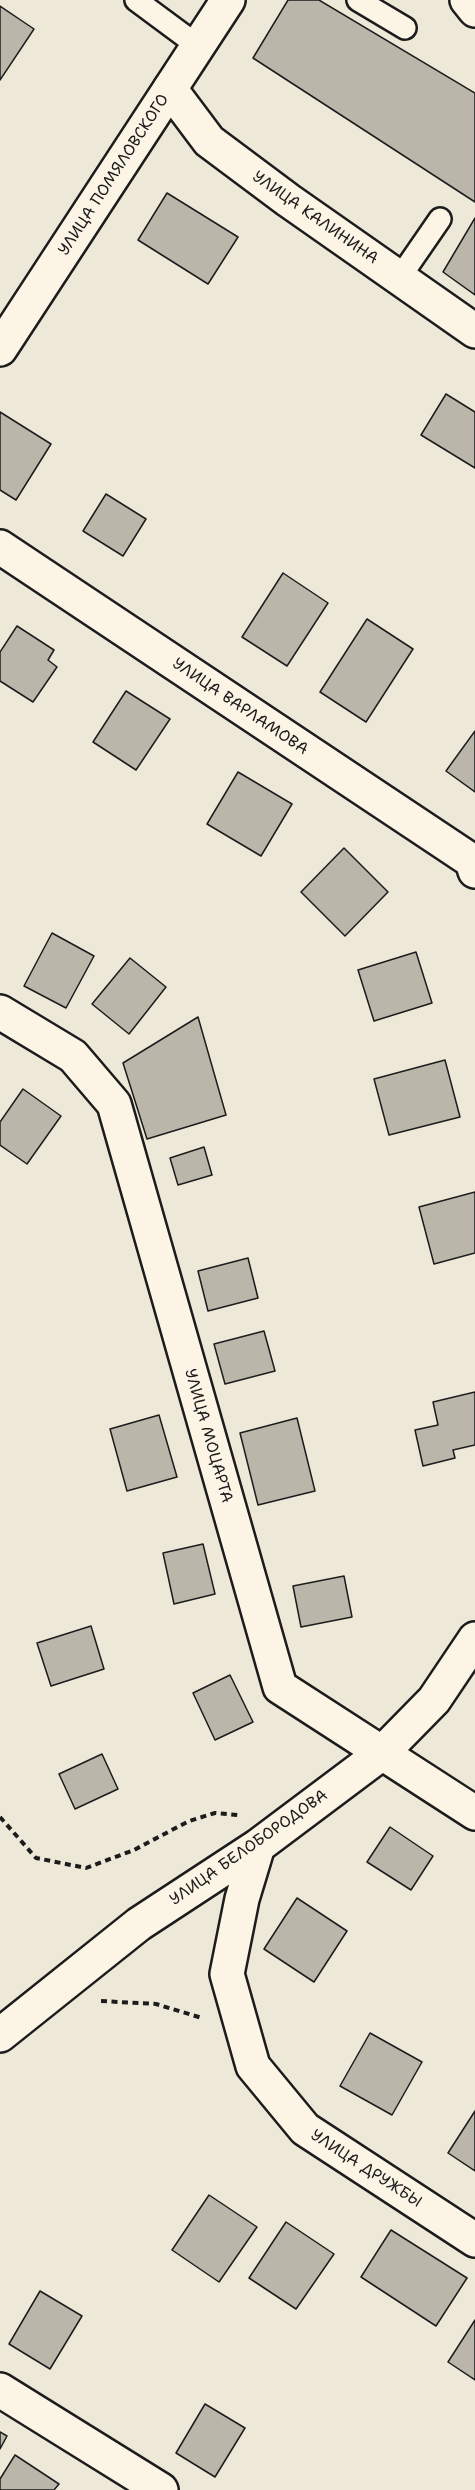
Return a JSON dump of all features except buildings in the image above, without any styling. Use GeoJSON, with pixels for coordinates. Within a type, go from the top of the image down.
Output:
{"type":"FeatureCollection","features":[{"type":"Feature","properties":{"kind":"street","name":"УЛИЦА ПОМЯЛОВСКОГО"},"geometry":{"type":"LineString","coordinates":[[0,350],[228,0]]}},
{"type":"Feature","properties":{"kind":"street"},"geometry":{"type":"LineString","coordinates":[[467,0],[475,10]]}},
{"type":"Feature","properties":{"kind":"street","name":"УЛИЦА КАЛИНИНА"},"geometry":{"type":"LineString","coordinates":[[170,89],[209,141],[288,200],[475,331]]}},
{"type":"Feature","properties":{"kind":"street","name":"УЛИЦА ВАРЛАМОВА"},"geometry":{"type":"LineString","coordinates":[[0,547],[472,861],[475,871]]}},
{"type":"Feature","properties":{"kind":"street","name":"УЛИЦА МОЦАРТА"},"geometry":{"type":"LineString","coordinates":[[0,1012],[73,1056],[114,1104],[280,1687],[475,1813]]}},
{"type":"Feature","properties":{"kind":"street","name":"УЛИЦА БЕЛОБОРОДОВА"},"geometry":{"type":"LineString","coordinates":[[0,2035],[139,1924],[258,1846],[382,1754],[434,1700],[475,1639]]}},
{"type":"Feature","properties":{"kind":"street","name":"УЛИЦА ДРУЖБЫ"},"geometry":{"type":"LineString","coordinates":[[258,1846],[242,1899],[227,1974],[253,2066],[305,2129],[475,2240]]}},
{"type":"Feature","properties":{"kind":"street"},"geometry":{"type":"LineString","coordinates":[[0,2390],[160,2490]]}},
{"type":"Feature","properties":{"kind":"lane"},"geometry":{"type":"LineString","coordinates":[[136,0],[198,46]]}},
{"type":"Feature","properties":{"kind":"lane"},"geometry":{"type":"LineString","coordinates":[[358,0],[405,28]]}},
{"type":"Feature","properties":{"kind":"lane"},"geometry":{"type":"LineString","coordinates":[[400,277],[440,219]]}},
{"type":"Feature","properties":{"kind":"path"},"geometry":{"type":"LineString","coordinates":[[0,1817],[36,1858],[86,1868],[134,1850],[189,1821],[215,1813],[257,1817],[286,1824]]}},
{"type":"Feature","properties":{"kind":"path"},"geometry":{"type":"LineString","coordinates":[[40,2003],[114,2000],[156,2004],[190,2014],[244,2036]]}}]}
